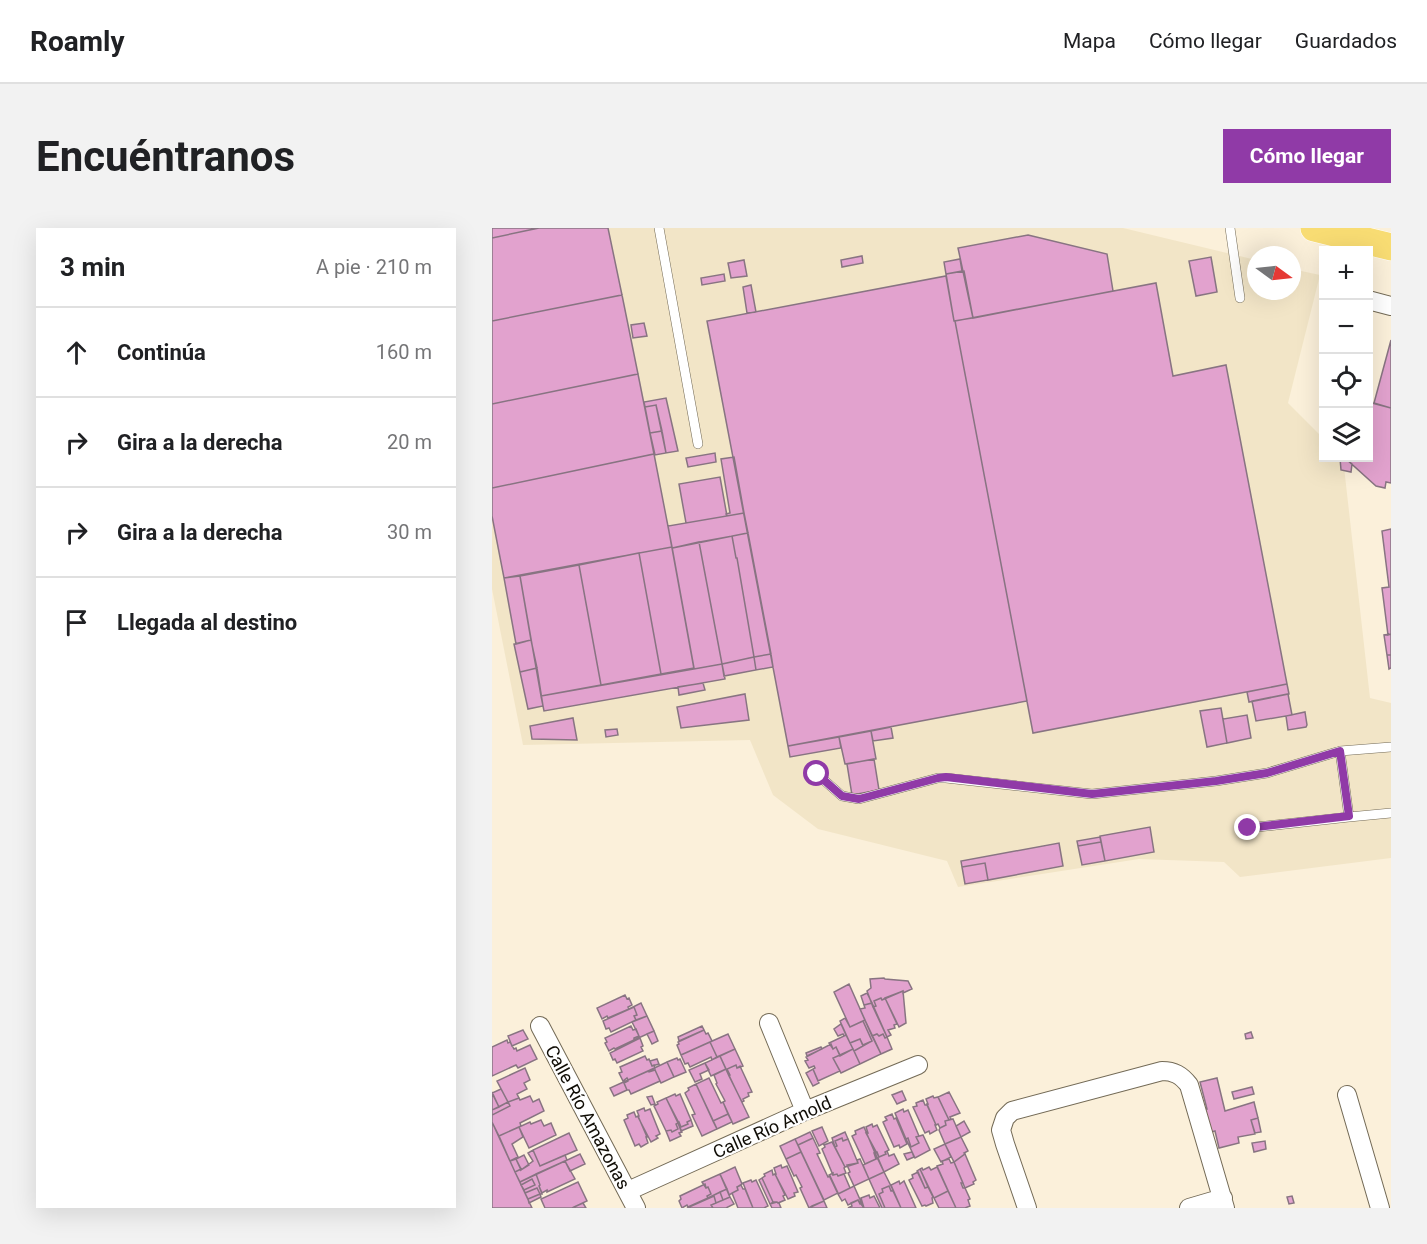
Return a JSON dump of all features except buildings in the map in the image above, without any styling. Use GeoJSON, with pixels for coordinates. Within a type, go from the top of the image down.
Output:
{"type":"FeatureCollection","features":[{"type":"Feature","properties":{"kind":"main road"},"geometry":{"type":"LineString","coordinates":[[1324,237],[1391,248]]}},
{"type":"Feature","properties":{"kind":"street"},"geometry":{"type":"LineString","coordinates":[[1373,301],[1391,306]]}},
{"type":"Feature","properties":{"kind":"street"},"geometry":{"type":"LineString","coordinates":[[770,1023],[806,1111]]}},
{"type":"Feature","properties":{"kind":"street","name":"Calle Río Amazonas"},"geometry":{"type":"LineString","coordinates":[[540,1026],[636,1208]]}},
{"type":"Feature","properties":{"kind":"street","name":"Calle Río Arnold"},"geometry":{"type":"LineString","coordinates":[[628,1191],[806,1111],[918,1065]]}},
{"type":"Feature","properties":{"kind":"street"},"geometry":{"type":"LineString","coordinates":[[1028,1208],[1001,1130],[1005,1118],[1012,1111],[1162,1071],[1177,1073],[1189,1085],[1224,1203],[1189,1208]]}},
{"type":"Feature","properties":{"kind":"street"},"geometry":{"type":"LineString","coordinates":[[1347,1095],[1380,1208]]}},
{"type":"Feature","properties":{"kind":"lane"},"geometry":{"type":"LineString","coordinates":[[658,228],[698,444]]}},
{"type":"Feature","properties":{"kind":"lane"},"geometry":{"type":"LineString","coordinates":[[1230,228],[1240,298]]}},
{"type":"Feature","properties":{"kind":"lane"},"geometry":{"type":"LineString","coordinates":[[817,774],[842,796],[859,799],[946,777],[1092,794],[1216,781],[1267,773],[1340,751],[1391,747]]}},
{"type":"Feature","properties":{"kind":"lane"},"geometry":{"type":"LineString","coordinates":[[1340,751],[1349,816]]}},
{"type":"Feature","properties":{"kind":"lane"},"geometry":{"type":"LineString","coordinates":[[1248,828],[1391,813]]}},
{"type":"Feature","properties":{"kind":"shaded area"},"geometry":{"type":"Polygon","coordinates":[[[492,228],[1123,228],[1247,258],[1247,300],[1301,300],[1301,271],[1319,275],[1288,403],[1319,434],[1319,462],[1343,462],[1370,698],[1391,703],[1391,858],[1240,877],[1224,862],[1139,859],[958,887],[947,861],[818,829],[773,795],[750,740],[523,745],[492,589],[492,228]]]}},
{"type":"Feature","properties":{"kind":"route"},"geometry":{"type":"LineString","coordinates":[[817,774],[842,796],[859,799],[946,777],[1092,794],[1216,781],[1267,773],[1340,751],[1349,816],[1248,828]]}}]}
